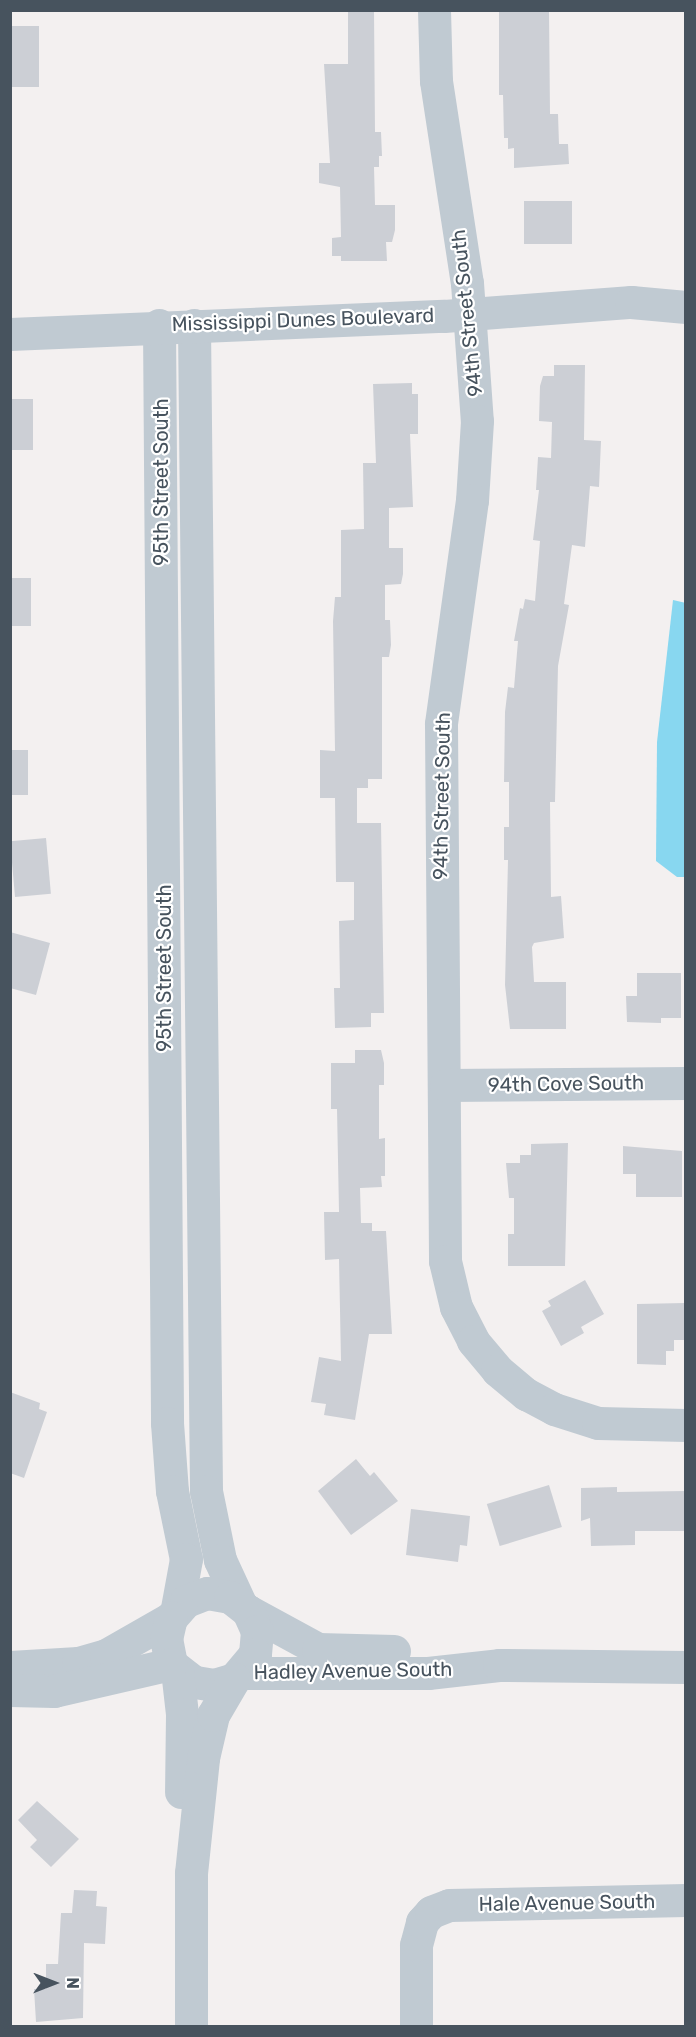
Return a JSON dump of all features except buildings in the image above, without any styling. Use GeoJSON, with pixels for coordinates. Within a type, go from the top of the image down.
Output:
{"type":"FeatureCollection","features":[{"type":"Feature","properties":{"kind":"street","name":"94th Street South"},"geometry":{"type":"LineString","coordinates":[[434,10],[436,81],[470,314],[477,421],[472,500],[441,724],[446,1085],[445,1261],[456,1307],[472,1341],[514,1385],[554,1408],[598,1423],[686,1425]]}},
{"type":"Feature","properties":{"kind":"street","name":"Mississippi Dunes Boulevard"},"geometry":{"type":"LineString","coordinates":[[10,334],[159,325],[470,314],[631,302],[686,307]]}},
{"type":"Feature","properties":{"kind":"street","name":"95th Street South"},"geometry":{"type":"LineString","coordinates":[[159,325],[166,1423],[172,1491],[186,1559],[174,1613]]}},
{"type":"Feature","properties":{"kind":"street","name":"95th Street South"},"geometry":{"type":"LineString","coordinates":[[194,325],[206,1491],[220,1560],[244,1607]]}},
{"type":"Feature","properties":{"kind":"street","name":"94th Cove South"},"geometry":{"type":"LineString","coordinates":[[446,1085],[686,1083]]}},
{"type":"Feature","properties":{"kind":"street"},"geometry":{"type":"LineString","coordinates":[[10,1667],[78,1663],[106,1654],[207,1593],[230,1597],[244,1607],[258,1643],[213,1715],[203,1758],[191,1874],[191,2026]]}},
{"type":"Feature","properties":{"kind":"street","name":"Hadley Avenue South"},"geometry":{"type":"LineString","coordinates":[[244,1607],[318,1649],[448,1652],[499,1665]]}},
{"type":"Feature","properties":{"kind":"street"},"geometry":{"type":"LineString","coordinates":[[174,1613],[166,1639],[174,1667],[182,1714],[182,1834],[191,1874]]}},
{"type":"Feature","properties":{"kind":"street","name":"Hadley Avenue South"},"geometry":{"type":"LineString","coordinates":[[238,1676],[428,1673],[499,1665],[686,1667]]}},
{"type":"Feature","properties":{"kind":"street"},"geometry":{"type":"LineString","coordinates":[[10,1690],[54,1691],[174,1667],[204,1684],[238,1676]]}},
{"type":"Feature","properties":{"kind":"street","name":"Hale Avenue South"},"geometry":{"type":"LineString","coordinates":[[416,2026],[416,1945],[422,1922],[431,1912],[449,1905],[686,1900]]}},
{"type":"Feature","properties":{"kind":"water"},"geometry":{"type":"Polygon","coordinates":[[[673,600],[686,603],[685,877],[677,877],[656,861],[657,742],[673,600]]]}}]}
